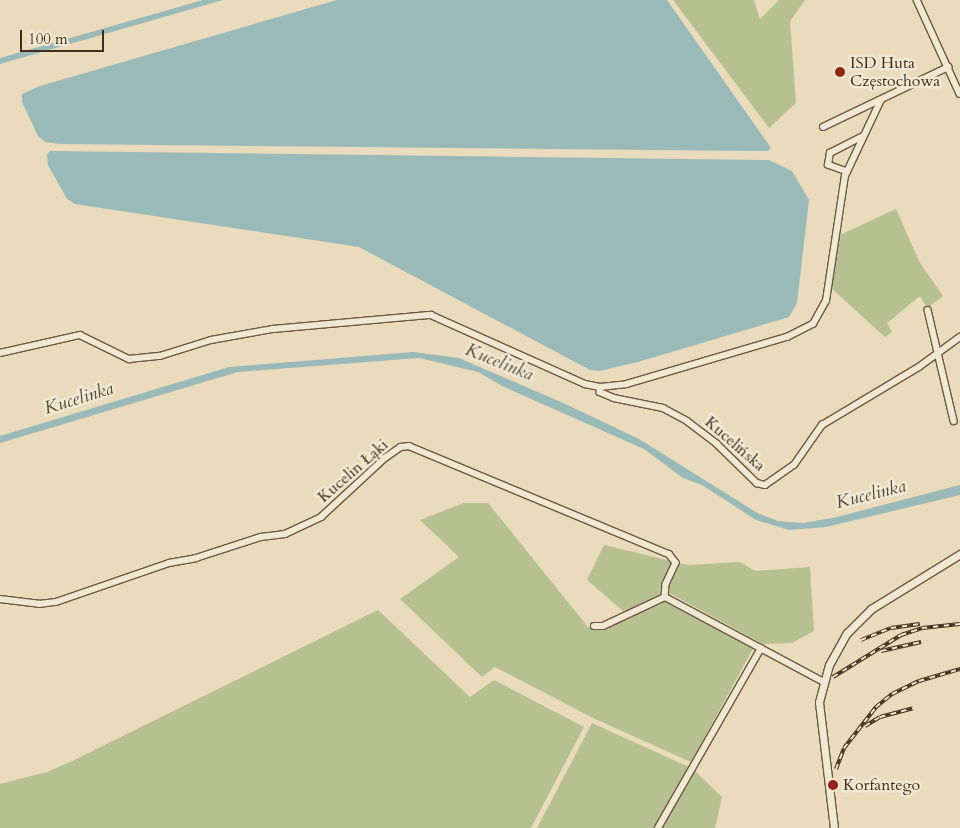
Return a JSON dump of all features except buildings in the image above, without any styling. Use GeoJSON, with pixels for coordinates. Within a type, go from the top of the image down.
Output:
{"type":"FeatureCollection","features":[{"type":"Feature","properties":{"kind":"street"},"geometry":{"type":"LineString","coordinates":[[917,0],[960,94]]}},
{"type":"Feature","properties":{"kind":"street"},"geometry":{"type":"LineString","coordinates":[[823,127],[948,67]]}},
{"type":"Feature","properties":{"kind":"street"},"geometry":{"type":"LineString","coordinates":[[0,353],[80,335],[129,359],[160,356],[211,340],[273,329],[431,315],[585,384],[600,387],[627,384],[787,337],[813,324],[826,301],[846,172],[881,100]]}},
{"type":"Feature","properties":{"kind":"street"},"geometry":{"type":"LineString","coordinates":[[846,172],[828,165],[830,154],[863,136]]}},
{"type":"Feature","properties":{"kind":"street"},"geometry":{"type":"LineString","coordinates":[[928,310],[954,421]]}},
{"type":"Feature","properties":{"kind":"street","name":"Kucelińska"},"geometry":{"type":"LineString","coordinates":[[600,387],[600,392],[614,398],[663,408],[687,421],[717,444],[757,483],[765,485],[794,465],[812,435],[822,425],[960,337]]}},
{"type":"Feature","properties":{"kind":"street","name":"Kucelin Łąki"},"geometry":{"type":"LineString","coordinates":[[0,599],[39,604],[56,602],[169,563],[196,558],[261,536],[285,534],[328,512],[386,458],[401,447],[409,446],[669,554],[676,562],[666,584],[665,597]]}},
{"type":"Feature","properties":{"kind":"street"},"geometry":{"type":"LineString","coordinates":[[834,828],[820,710],[822,682],[838,648],[862,616],[960,554]]}},
{"type":"Feature","properties":{"kind":"street"},"geometry":{"type":"LineString","coordinates":[[594,626],[603,626],[665,597],[822,682]]}},
{"type":"Feature","properties":{"kind":"street"},"geometry":{"type":"LineString","coordinates":[[658,828],[761,648]]}},
{"type":"Feature","properties":{"kind":"green space"},"geometry":{"type":"Polygon","coordinates":[[[673,0],[754,0],[760,19],[779,0],[805,0],[790,21],[796,103],[769,128],[673,0]]]}},
{"type":"Feature","properties":{"kind":"green space"},"geometry":{"type":"Polygon","coordinates":[[[896,209],[920,263],[943,296],[927,308],[920,296],[887,323],[892,332],[885,337],[831,288],[840,235],[896,209]]]}},
{"type":"Feature","properties":{"kind":"green space"},"geometry":{"type":"Polygon","coordinates":[[[464,503],[488,503],[588,627],[660,605],[665,597],[755,645],[691,762],[595,719],[495,667],[482,677],[400,599],[459,557],[420,520],[464,503]]]}},
{"type":"Feature","properties":{"kind":"green space"},"geometry":{"type":"Polygon","coordinates":[[[604,545],[688,565],[740,562],[755,571],[810,567],[814,631],[792,643],[763,644],[671,594],[623,611],[587,580],[604,545]]]}},
{"type":"Feature","properties":{"kind":"green space"},"geometry":{"type":"Polygon","coordinates":[[[378,610],[470,697],[494,680],[584,727],[531,828],[0,828],[0,784],[47,772],[70,762],[378,610]]]}},
{"type":"Feature","properties":{"kind":"green space"},"geometry":{"type":"Polygon","coordinates":[[[592,723],[689,767],[655,828],[537,828],[592,723]]]}},
{"type":"Feature","properties":{"kind":"green space"},"geometry":{"type":"Polygon","coordinates":[[[693,769],[722,797],[715,828],[660,828],[693,769]]]}},
{"type":"Feature","properties":{"kind":"water"},"geometry":{"type":"Polygon","coordinates":[[[203,0],[223,0],[0,64],[0,58],[203,0]]]}},
{"type":"Feature","properties":{"kind":"water"},"geometry":{"type":"Polygon","coordinates":[[[337,0],[667,0],[771,148],[768,151],[750,151],[59,144],[45,142],[38,136],[22,102],[22,94],[40,86],[337,0]]]}},
{"type":"Feature","properties":{"kind":"water"},"geometry":{"type":"Polygon","coordinates":[[[50,151],[769,160],[792,171],[809,200],[797,303],[789,317],[638,362],[599,371],[590,370],[359,247],[75,204],[67,199],[48,165],[47,154],[50,151]]]}},
{"type":"Feature","properties":{"kind":"water"},"geometry":{"type":"Polygon","coordinates":[[[413,352],[459,358],[561,402],[639,439],[759,514],[778,521],[803,523],[833,518],[960,485],[960,495],[826,527],[789,530],[756,520],[702,485],[683,478],[644,449],[502,386],[478,372],[419,358],[238,372],[0,443],[0,436],[229,367],[413,352]]]}},
{"type":"Feature","properties":{"kind":"railway"},"geometry":{"type":"LineString","coordinates":[[861,640],[891,628],[920,624]]}},
{"type":"Feature","properties":{"kind":"railway"},"geometry":{"type":"LineString","coordinates":[[833,677],[901,635],[922,628],[960,624]]}},
{"type":"Feature","properties":{"kind":"railway"},"geometry":{"type":"LineString","coordinates":[[881,651],[921,642]]}},
{"type":"Feature","properties":{"kind":"railway"},"geometry":{"type":"LineString","coordinates":[[836,769],[844,748],[876,707],[892,694],[919,681],[960,669]]}},
{"type":"Feature","properties":{"kind":"railway"},"geometry":{"type":"LineString","coordinates":[[865,726],[880,717],[913,708]]}},
{"type":"Feature","properties":{"kind":"place","name":"ISD Huta Częstochowa"},"geometry":{"type":"Point","coordinates":[840,72]}},
{"type":"Feature","properties":{"kind":"place","name":"Korfantego"},"geometry":{"type":"Point","coordinates":[833,785]}},
{"type":"Feature","properties":{"kind":"water label","name":"Kucelinka"},"geometry":{"type":"Point","coordinates":[499,363]}},
{"type":"Feature","properties":{"kind":"water label","name":"Kucelinka"},"geometry":{"type":"Point","coordinates":[79,399]}},
{"type":"Feature","properties":{"kind":"water label","name":"Kucelinka"},"geometry":{"type":"Point","coordinates":[871,495]}}]}
